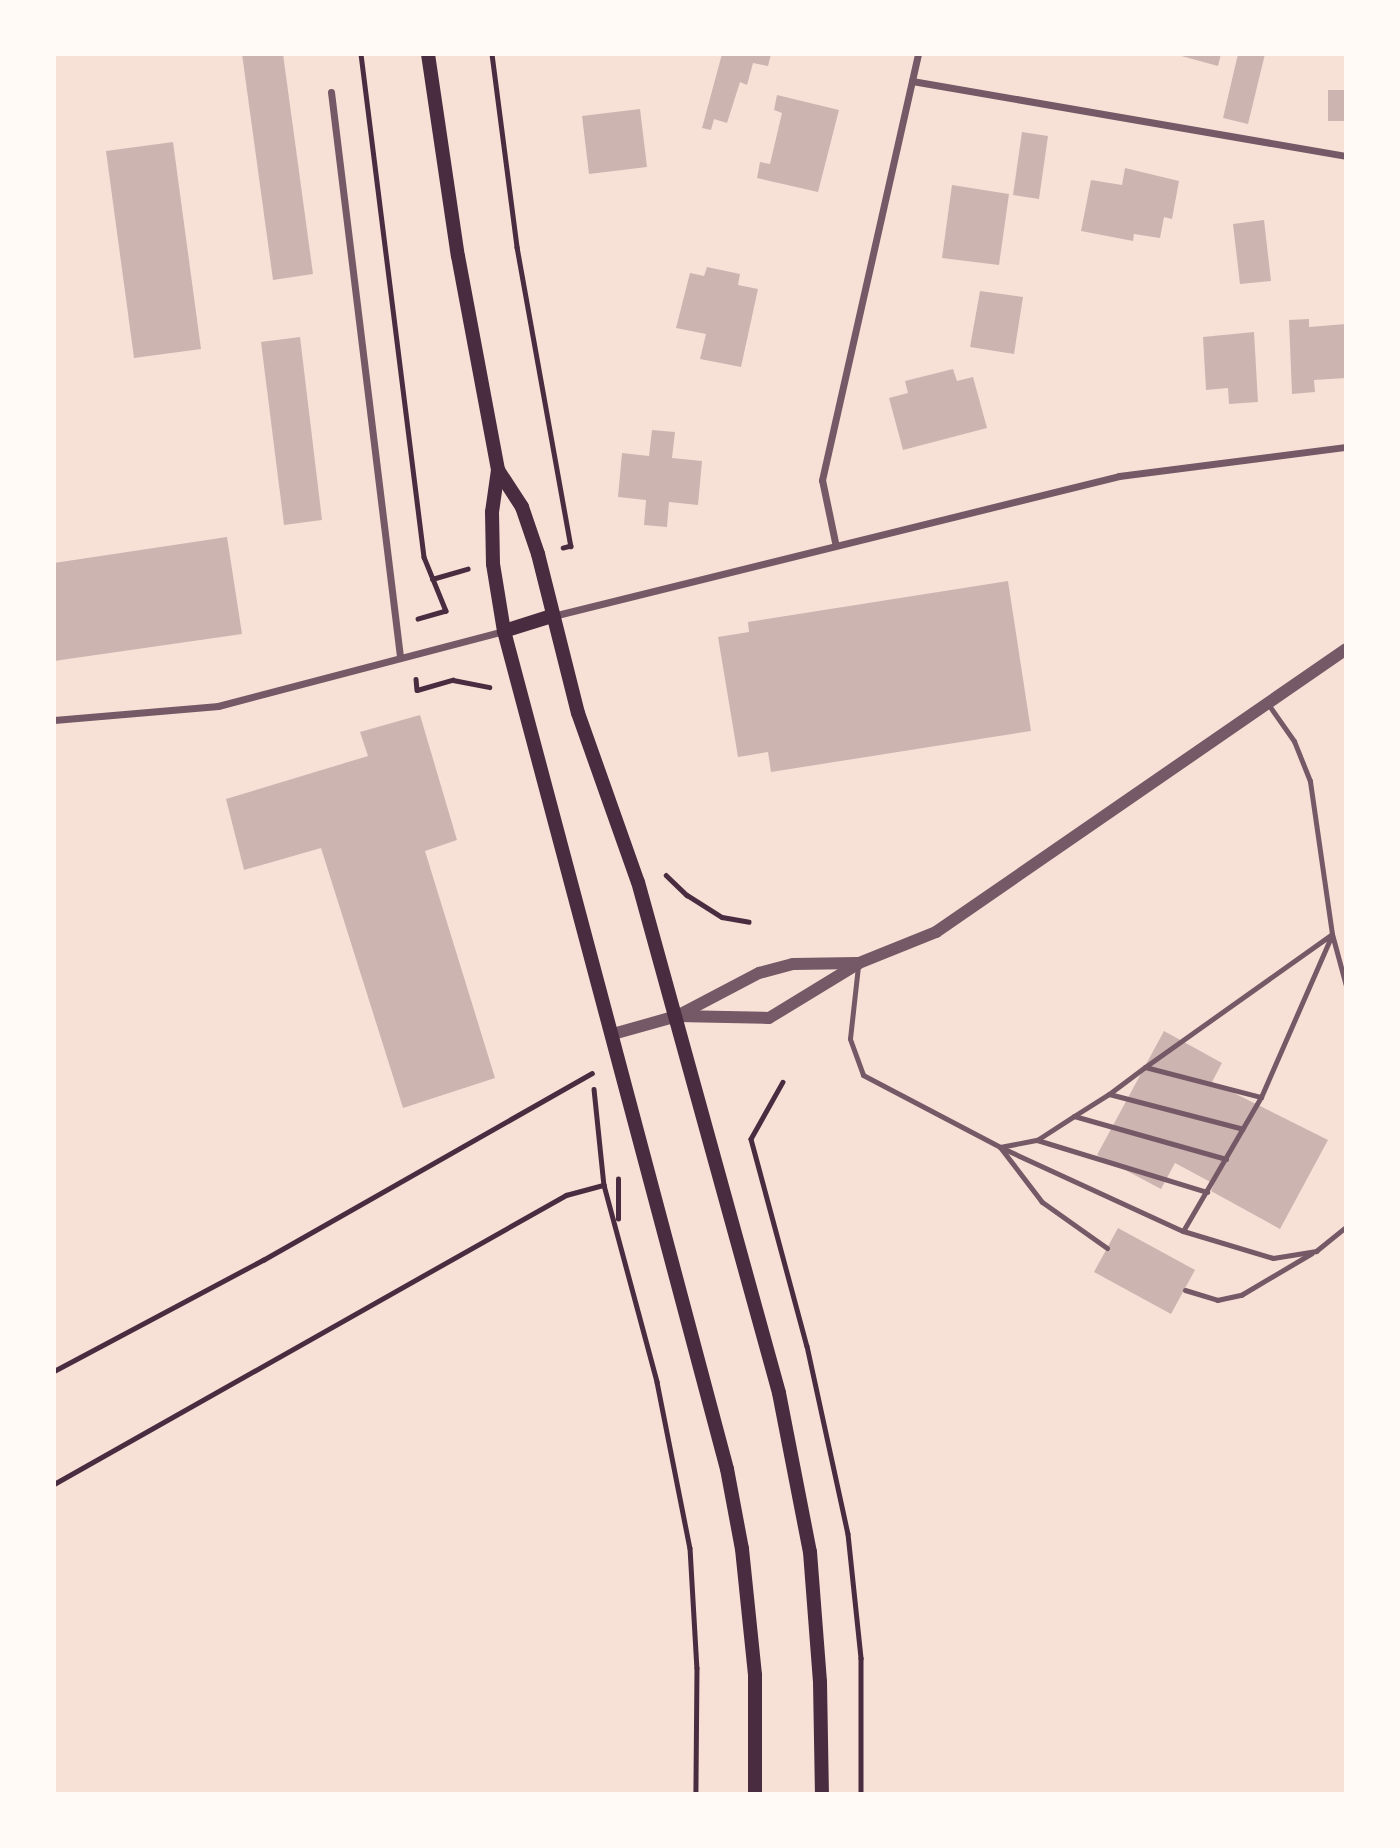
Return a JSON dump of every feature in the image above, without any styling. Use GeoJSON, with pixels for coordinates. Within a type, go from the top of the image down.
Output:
{"type":"FeatureCollection","features":[{"type":"Feature","properties":{"kind":"main road"},"geometry":{"type":"LineString","coordinates":[[428,54],[458,256],[498,470],[492,512],[493,564],[504,631],[727,1469],[743,1549],[755,1675],[755,1794]]}},
{"type":"Feature","properties":{"kind":"main road"},"geometry":{"type":"LineString","coordinates":[[498,470],[522,507],[578,713],[638,882],[779,1393],[810,1552],[820,1682],[822,1794]]}},
{"type":"Feature","properties":{"kind":"main road"},"geometry":{"type":"LineString","coordinates":[[504,631],[552,616]]}},
{"type":"Feature","properties":{"kind":"street"},"geometry":{"type":"LineString","coordinates":[[835,542],[822,480],[918,54]]}},
{"type":"Feature","properties":{"kind":"street"},"geometry":{"type":"LineString","coordinates":[[912,81],[1346,156]]}},
{"type":"Feature","properties":{"kind":"street"},"geometry":{"type":"LineString","coordinates":[[331,92],[400,656]]}},
{"type":"Feature","properties":{"kind":"street"},"geometry":{"type":"LineString","coordinates":[[552,616],[835,542],[1119,476],[1346,447]]}},
{"type":"Feature","properties":{"kind":"street"},"geometry":{"type":"LineString","coordinates":[[54,720],[218,706],[327,681],[400,656],[504,631]]}},
{"type":"Feature","properties":{"kind":"street"},"geometry":{"type":"LineString","coordinates":[[677,1016],[769,1018],[859,963],[936,932],[1346,649]]}},
{"type":"Feature","properties":{"kind":"street"},"geometry":{"type":"LineString","coordinates":[[613,1034],[677,1016],[759,973],[793,964],[859,963]]}},
{"type":"Feature","properties":{"kind":"lane"},"geometry":{"type":"LineString","coordinates":[[1268,704],[1294,741],[1310,780],[1332,934],[1346,986]]}},
{"type":"Feature","properties":{"kind":"lane"},"geometry":{"type":"LineString","coordinates":[[1000,1147],[1037,1140],[1109,1094],[1332,934]]}},
{"type":"Feature","properties":{"kind":"lane"},"geometry":{"type":"LineString","coordinates":[[1184,1231],[1261,1097],[1332,934]]}},
{"type":"Feature","properties":{"kind":"lane"},"geometry":{"type":"LineString","coordinates":[[859,963],[850,1039],[863,1075],[1000,1147],[1184,1231],[1273,1258],[1316,1251]]}},
{"type":"Feature","properties":{"kind":"lane"},"geometry":{"type":"LineString","coordinates":[[1145,1068],[1261,1097]]}},
{"type":"Feature","properties":{"kind":"lane"},"geometry":{"type":"LineString","coordinates":[[1109,1094],[1243,1129]]}},
{"type":"Feature","properties":{"kind":"lane"},"geometry":{"type":"LineString","coordinates":[[1074,1116],[1226,1159]]}},
{"type":"Feature","properties":{"kind":"lane"},"geometry":{"type":"LineString","coordinates":[[1037,1140],[1207,1192]]}},
{"type":"Feature","properties":{"kind":"lane"},"geometry":{"type":"LineString","coordinates":[[1000,1147],[1042,1202],[1107,1248]]}},
{"type":"Feature","properties":{"kind":"lane"},"geometry":{"type":"LineString","coordinates":[[1185,1290],[1217,1300],[1241,1295],[1316,1251],[1346,1227]]}},
{"type":"Feature","properties":{"kind":"path"},"geometry":{"type":"LineString","coordinates":[[361,54],[424,557],[446,611],[407,623],[414,654],[417,690],[453,680],[494,688]]}},
{"type":"Feature","properties":{"kind":"path"},"geometry":{"type":"LineString","coordinates":[[492,54],[517,247],[571,546]]}},
{"type":"Feature","properties":{"kind":"path"},"geometry":{"type":"LineString","coordinates":[[432,579],[470,569]]}},
{"type":"Feature","properties":{"kind":"path"},"geometry":{"type":"LineString","coordinates":[[662,872],[687,895],[722,917],[749,922]]}},
{"type":"Feature","properties":{"kind":"path"},"geometry":{"type":"LineString","coordinates":[[54,1371],[263,1260],[594,1072]]}},
{"type":"Feature","properties":{"kind":"path"},"geometry":{"type":"LineString","coordinates":[[751,1139],[783,1082]]}},
{"type":"Feature","properties":{"kind":"path"},"geometry":{"type":"LineString","coordinates":[[54,1484],[566,1195],[604,1185],[657,1382],[690,1548],[697,1668],[696,1794]]}},
{"type":"Feature","properties":{"kind":"building"},"geometry":{"type":"Polygon","coordinates":[[[242,54],[283,54],[313,274],[273,280],[242,54]]]}},
{"type":"Feature","properties":{"kind":"building"},"geometry":{"type":"Polygon","coordinates":[[[722,54],[771,54],[768,66],[753,63],[747,85],[740,82],[727,123],[714,119],[711,130],[702,128],[722,54]]]}},
{"type":"Feature","properties":{"kind":"building"},"geometry":{"type":"Polygon","coordinates":[[[1174,54],[1221,54],[1218,66],[1174,54]]]}},
{"type":"Feature","properties":{"kind":"building"},"geometry":{"type":"Polygon","coordinates":[[[1238,54],[1265,54],[1248,124],[1223,118],[1238,54]]]}},
{"type":"Feature","properties":{"kind":"building"},"geometry":{"type":"Polygon","coordinates":[[[1328,90],[1346,90],[1346,121],[1328,121],[1328,90]]]}},
{"type":"Feature","properties":{"kind":"building"},"geometry":{"type":"Polygon","coordinates":[[[777,95],[839,110],[818,192],[757,178],[760,162],[770,164],[782,113],[774,110],[777,95]]]}},
{"type":"Feature","properties":{"kind":"building"},"geometry":{"type":"Polygon","coordinates":[[[640,109],[647,167],[589,174],[582,116],[640,109]]]}},
{"type":"Feature","properties":{"kind":"building"},"geometry":{"type":"Polygon","coordinates":[[[1022,132],[1048,136],[1039,199],[1013,195],[1022,132]]]}},
{"type":"Feature","properties":{"kind":"building"},"geometry":{"type":"Polygon","coordinates":[[[173,142],[201,349],[134,358],[106,151],[173,142]]]}},
{"type":"Feature","properties":{"kind":"building"},"geometry":{"type":"Polygon","coordinates":[[[1125,168],[1179,181],[1172,219],[1164,217],[1160,238],[1134,234],[1133,241],[1081,231],[1091,180],[1122,185],[1125,168]]]}},
{"type":"Feature","properties":{"kind":"building"},"geometry":{"type":"Polygon","coordinates":[[[952,185],[1009,194],[999,265],[942,258],[952,185]]]}},
{"type":"Feature","properties":{"kind":"building"},"geometry":{"type":"Polygon","coordinates":[[[1264,220],[1271,281],[1240,284],[1233,224],[1264,220]]]}},
{"type":"Feature","properties":{"kind":"building"},"geometry":{"type":"Polygon","coordinates":[[[707,267],[740,274],[738,285],[758,289],[741,367],[700,359],[706,334],[676,328],[690,273],[704,276],[707,267]]]}},
{"type":"Feature","properties":{"kind":"building"},"geometry":{"type":"Polygon","coordinates":[[[980,291],[1023,297],[1014,354],[970,347],[980,291]]]}},
{"type":"Feature","properties":{"kind":"building"},"geometry":{"type":"Polygon","coordinates":[[[1309,319],[1309,327],[1346,324],[1346,378],[1314,380],[1315,392],[1292,394],[1289,320],[1309,319]]]}},
{"type":"Feature","properties":{"kind":"building"},"geometry":{"type":"Polygon","coordinates":[[[1254,332],[1258,402],[1229,404],[1228,388],[1206,390],[1203,337],[1254,332]]]}},
{"type":"Feature","properties":{"kind":"building"},"geometry":{"type":"Polygon","coordinates":[[[300,337],[322,520],[284,525],[261,342],[300,337]]]}},
{"type":"Feature","properties":{"kind":"building"},"geometry":{"type":"Polygon","coordinates":[[[953,369],[957,381],[973,377],[987,428],[903,450],[889,398],[908,393],[905,381],[953,369]]]}},
{"type":"Feature","properties":{"kind":"building"},"geometry":{"type":"Polygon","coordinates":[[[652,430],[675,432],[672,458],[702,461],[698,505],[669,502],[667,527],[644,525],[646,500],[618,497],[622,453],[649,456],[652,430]]]}},
{"type":"Feature","properties":{"kind":"building"},"geometry":{"type":"Polygon","coordinates":[[[227,537],[242,634],[54,661],[54,563],[227,537]]]}},
{"type":"Feature","properties":{"kind":"building"},"geometry":{"type":"Polygon","coordinates":[[[1008,581],[1031,731],[771,772],[768,752],[738,757],[718,637],[749,632],[748,622],[1008,581]]]}},
{"type":"Feature","properties":{"kind":"building"},"geometry":{"type":"Polygon","coordinates":[[[420,715],[457,840],[425,851],[495,1078],[403,1108],[321,848],[244,870],[226,799],[368,756],[360,732],[420,715]]]}},
{"type":"Feature","properties":{"kind":"building"},"geometry":{"type":"Polygon","coordinates":[[[1164,1031],[1222,1063],[1212,1082],[1328,1140],[1280,1229],[1211,1191],[1214,1184],[1175,1163],[1161,1189],[1097,1155],[1164,1031]]]}},
{"type":"Feature","properties":{"kind":"building"},"geometry":{"type":"Polygon","coordinates":[[[1118,1228],[1195,1270],[1171,1314],[1094,1272],[1118,1228]]]}}]}
